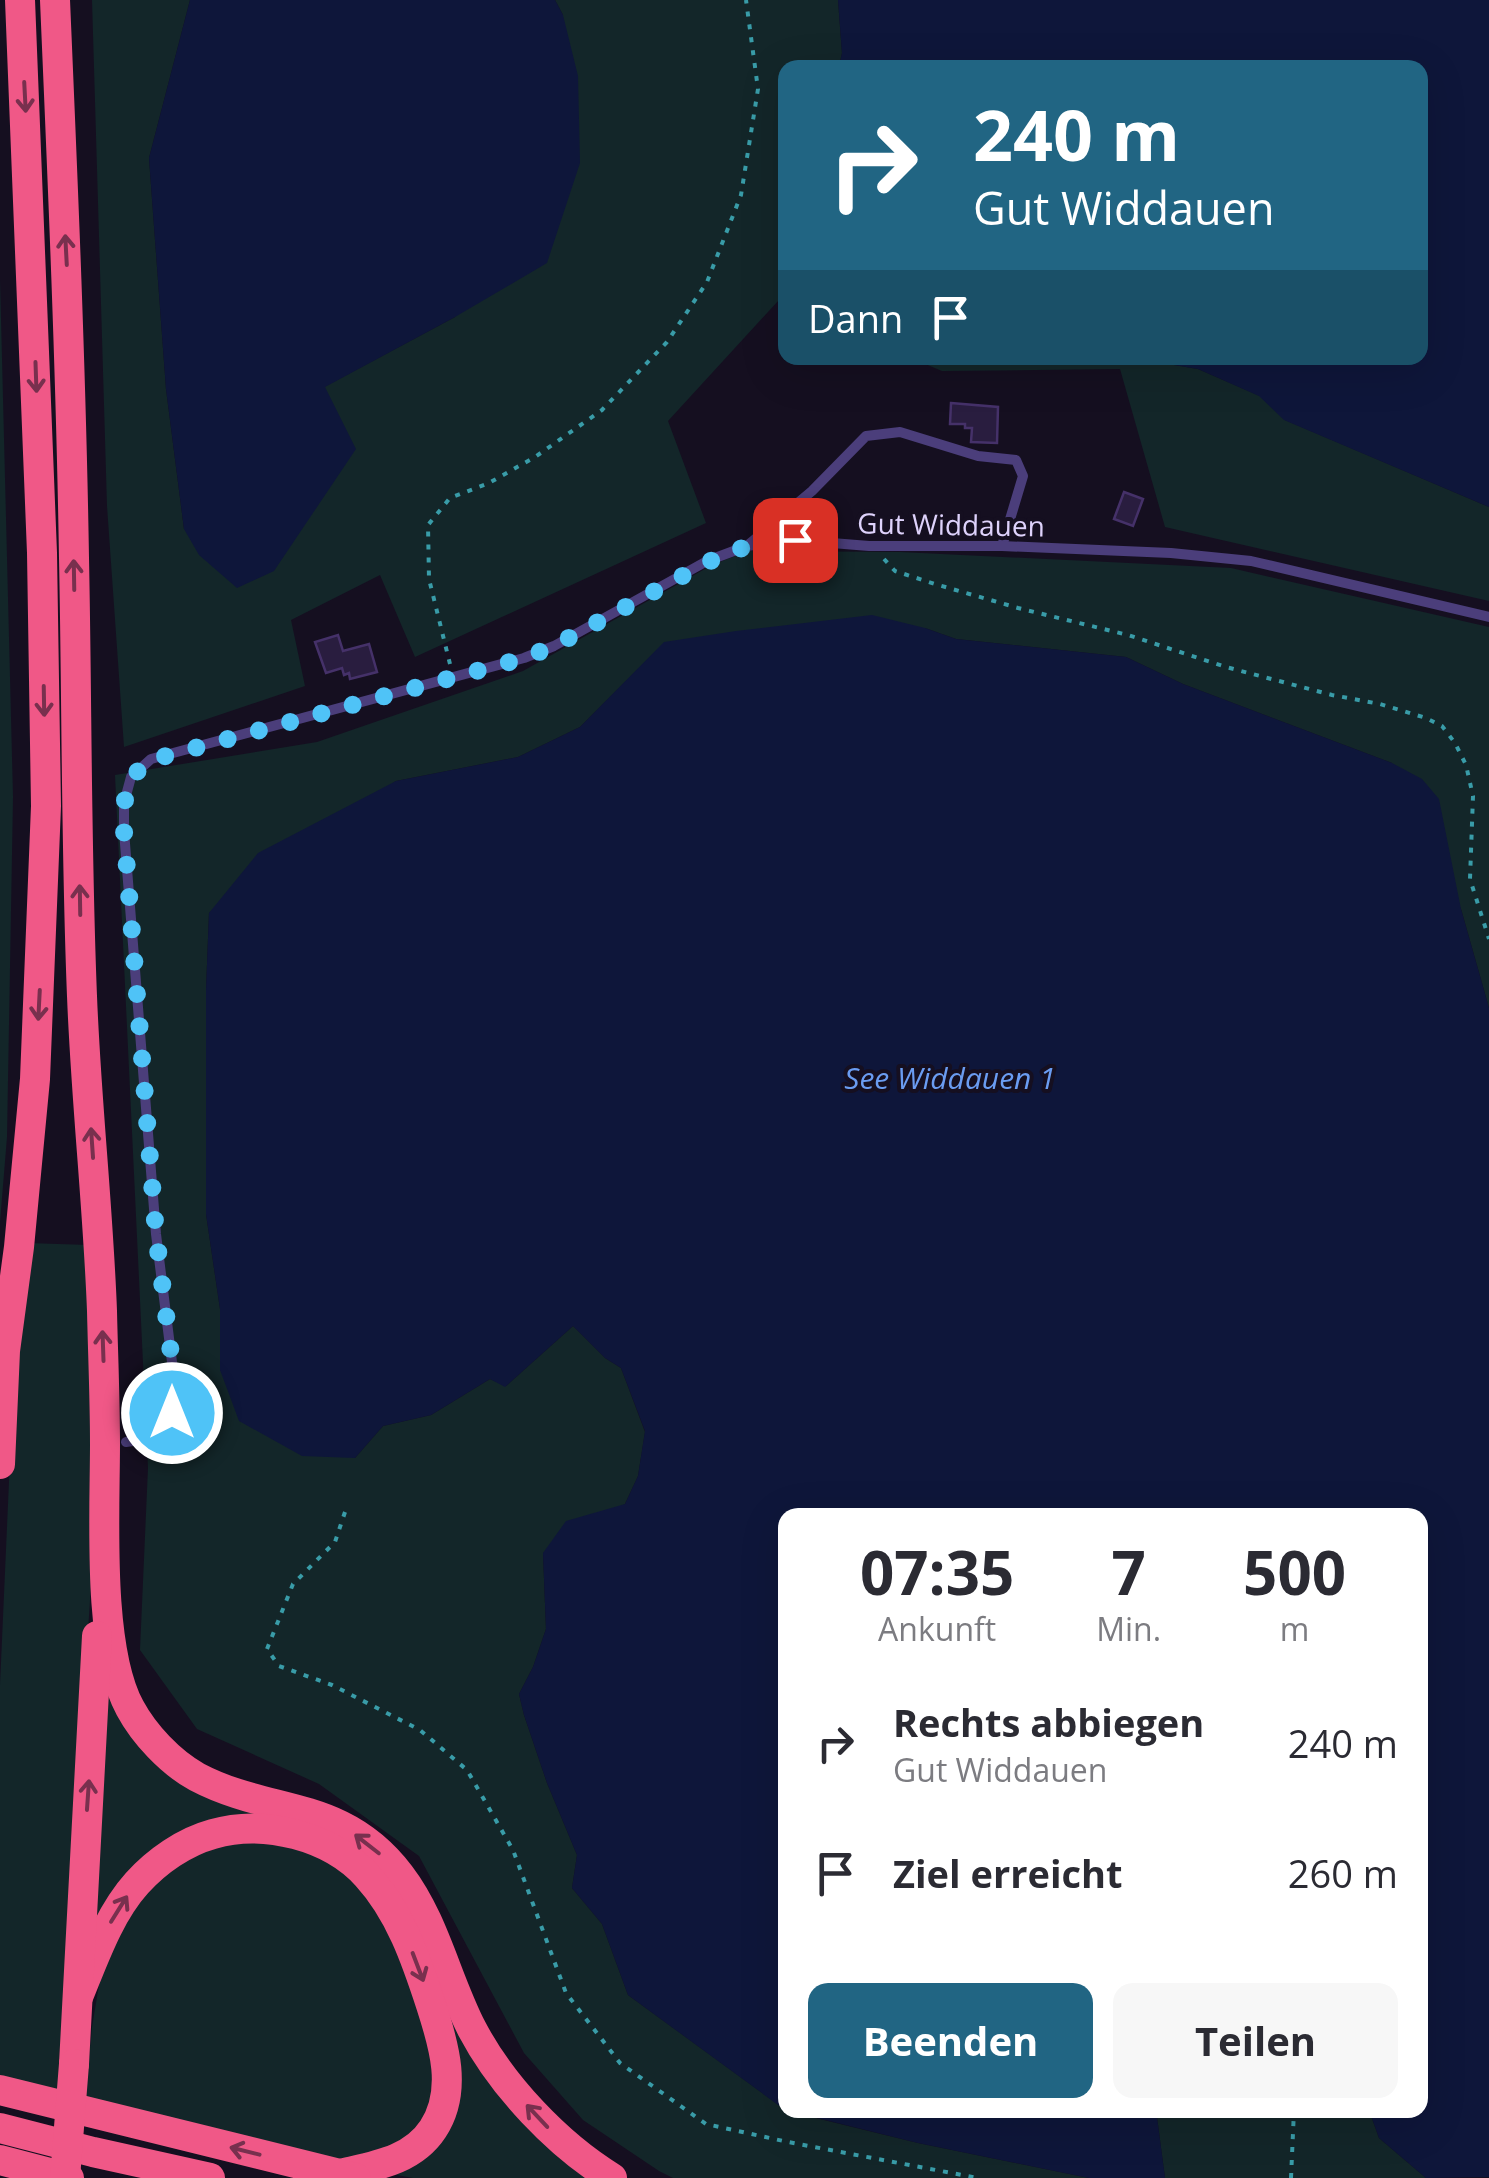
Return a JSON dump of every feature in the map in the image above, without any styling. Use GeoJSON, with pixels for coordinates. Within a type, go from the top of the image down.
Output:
{"type":"FeatureCollection","features":[{"type":"Feature","properties":{"kind":"highway"},"geometry":{"type":"LineString","coordinates":[[0,1464],[2,1359],[19,1248],[36,1078],[46,806],[42,553],[20,0]]}},
{"type":"Feature","properties":{"kind":"highway"},"geometry":{"type":"LineString","coordinates":[[54,0],[67,274],[82,997],[99,1240],[108,1610],[118,1681],[132,1712],[157,1746],[192,1775],[236,1793],[308,1811],[343,1826],[375,1848],[399,1874],[420,1906],[472,2030],[505,2078],[541,2122],[612,2178]]}},
{"type":"Feature","properties":{"kind":"highway"},"geometry":{"type":"LineString","coordinates":[[0,2160],[67,2178],[105,1514]]}},
{"type":"Feature","properties":{"kind":"highway"},"geometry":{"type":"LineString","coordinates":[[0,2090],[349,2176],[388,2163],[420,2144],[432,2132],[446,2100],[444,2047],[395,1912],[365,1873],[348,1860],[326,1846],[278,1830],[212,1834],[188,1844],[152,1868],[128,1894],[110,1924],[78,1997]]}},
{"type":"Feature","properties":{"kind":"highway"},"geometry":{"type":"LineString","coordinates":[[0,2128],[210,2178]]}},
{"type":"Feature","properties":{"kind":"lane"},"geometry":{"type":"LineString","coordinates":[[747,546],[812,491],[866,436],[900,432],[978,456],[1016,460],[1023,476],[1002,546]]}},
{"type":"Feature","properties":{"kind":"lane","name":"Gut Widdauen"},"geometry":{"type":"LineString","coordinates":[[126,1442],[160,1433],[172,1413],[175,1386],[156,1234],[124,831],[124,804],[131,777],[151,760],[524,658],[554,646],[708,562],[747,546],[795,540],[869,546],[1002,546],[1171,553],[1251,561],[1489,617]]}},
{"type":"Feature","properties":{"kind":"path"},"geometry":{"type":"LineString","coordinates":[[453,678],[429,579],[428,525],[450,498],[535,458],[602,410],[666,342],[707,282],[741,195],[758,89],[746,0]]}},
{"type":"Feature","properties":{"kind":"path"},"geometry":{"type":"LineString","coordinates":[[869,546],[896,571],[935,584],[1128,634],[1226,667],[1380,704],[1442,726],[1466,764],[1473,796],[1470,879],[1489,938]]}},
{"type":"Feature","properties":{"kind":"path"},"geometry":{"type":"LineString","coordinates":[[345,1512],[334,1542],[293,1584],[267,1649],[279,1666],[332,1685],[420,1730],[467,1770],[513,1850],[566,1994],[620,2063],[706,2124],[978,2178]]}},
{"type":"Feature","properties":{"kind":"path"},"geometry":{"type":"LineString","coordinates":[[1291,2178],[1294,2118]]}},
{"type":"Feature","properties":{"kind":"green space"},"geometry":{"type":"Polygon","coordinates":[[[92,0],[190,0],[149,158],[166,389],[184,529],[324,387],[455,317],[563,15],[555,0],[838,0],[840,60],[778,60],[778,301],[668,421],[706,523],[415,657],[380,575],[291,620],[305,686],[124,747],[107,506],[92,0]]]}},
{"type":"Feature","properties":{"kind":"green space"},"geometry":{"type":"Polygon","coordinates":[[[0,279],[13,797],[7,1137],[0,1222],[0,279]]]}},
{"type":"Feature","properties":{"kind":"green space"},"geometry":{"type":"Polygon","coordinates":[[[928,365],[1174,365],[1198,369],[1260,396],[1285,420],[1489,507],[1489,601],[1165,527],[1120,369],[942,371],[928,365]]]}},
{"type":"Feature","properties":{"kind":"green space"},"geometry":{"type":"Polygon","coordinates":[[[748,551],[900,552],[1231,568],[1489,627],[1489,1008],[1461,909],[1392,763],[1183,684],[1126,657],[956,639],[925,628],[664,643],[580,727],[518,757],[396,781],[209,913],[206,1214],[220,1309],[220,1370],[355,1458],[383,1426],[431,1415],[490,1379],[506,1386],[573,1326],[605,1358],[621,1368],[645,1432],[638,1476],[625,1504],[543,1553],[546,1629],[519,1694],[547,1783],[577,1855],[572,1888],[602,1924],[628,1995],[778,2104],[778,2118],[816,2118],[1089,2178],[673,2178],[659,2171],[583,2120],[524,2053],[419,1856],[319,1784],[197,1729],[140,1650],[148,1468],[115,775],[317,742],[523,671],[712,565],[748,551]]]}},
{"type":"Feature","properties":{"kind":"green space"},"geometry":{"type":"Polygon","coordinates":[[[27,1243],[89,1245],[93,1552],[59,2092],[0,2077],[0,1685],[14,1369],[27,1243]]]}},
{"type":"Feature","properties":{"kind":"green space"},"geometry":{"type":"Polygon","coordinates":[[[105,1674],[141,1740],[181,1776],[209,1790],[327,1829],[355,1843],[380,1864],[414,1913],[453,2004],[496,2079],[550,2140],[595,2178],[413,2178],[391,2174],[429,2146],[453,2111],[458,2083],[453,2039],[425,1952],[395,1897],[360,1857],[321,1832],[288,1822],[250,1820],[208,1827],[169,1841],[130,1873],[93,1943],[89,1943],[105,1674]]]}},
{"type":"Feature","properties":{"kind":"green space"},"geometry":{"type":"Polygon","coordinates":[[[216,1839],[320,1850],[378,1900],[439,2053],[430,2121],[381,2157],[338,2159],[85,2101],[92,2027],[111,1941],[156,1874],[216,1839]]]}},
{"type":"Feature","properties":{"kind":"green space"},"geometry":{"type":"Polygon","coordinates":[[[1157,2118],[1372,2118],[1379,2138],[1426,2178],[1165,2178],[1157,2118]]]}},
{"type":"Feature","properties":{"kind":"water"},"geometry":{"type":"Polygon","coordinates":[[[190,0],[555,0],[563,15],[578,76],[580,163],[547,263],[325,387],[356,449],[274,571],[237,588],[199,555],[184,529],[166,389],[149,158],[190,0]]]}},
{"type":"Feature","properties":{"kind":"water"},"geometry":{"type":"Polygon","coordinates":[[[838,0],[1489,0],[1489,507],[1284,420],[1259,396],[1198,369],[1174,365],[1428,365],[1428,60],[840,60],[838,0]]]}},
{"type":"Feature","properties":{"kind":"water","name":"See Widdauen 1"},"geometry":{"type":"Polygon","coordinates":[[[872,615],[956,639],[1126,657],[1183,684],[1392,763],[1422,779],[1439,799],[1461,909],[1489,1008],[1489,2177],[1426,2178],[1379,2138],[1372,2118],[1428,2118],[1428,1508],[778,1508],[778,2105],[628,1995],[602,1924],[572,1888],[577,1855],[547,1783],[519,1694],[546,1629],[543,1553],[566,1521],[625,1504],[638,1476],[645,1431],[621,1368],[605,1358],[573,1326],[505,1387],[490,1379],[431,1415],[383,1426],[355,1458],[302,1456],[239,1421],[220,1370],[220,1309],[206,1214],[209,913],[258,853],[396,781],[518,757],[580,727],[664,642],[872,615]]]}},
{"type":"Feature","properties":{"kind":"water"},"geometry":{"type":"Polygon","coordinates":[[[817,2118],[1157,2118],[1165,2178],[1089,2178],[817,2118]]]}},
{"type":"Feature","properties":{"kind":"building"},"geometry":{"type":"Polygon","coordinates":[[[951,403],[998,407],[997,443],[971,442],[972,428],[950,424],[951,403]]]}},
{"type":"Feature","properties":{"kind":"building"},"geometry":{"type":"Polygon","coordinates":[[[1124,492],[1143,499],[1133,526],[1114,519],[1124,492]]]}},
{"type":"Feature","properties":{"kind":"building"},"geometry":{"type":"Polygon","coordinates":[[[338,635],[343,651],[369,644],[377,672],[350,679],[342,668],[326,673],[315,642],[338,635]]]}},
{"type":"Feature","properties":{"kind":"route"},"geometry":{"type":"LineString","coordinates":[[172,1413],[175,1386],[156,1234],[124,831],[124,804],[131,777],[151,760],[524,658],[554,646],[708,562],[747,546],[795,540]]}}]}
